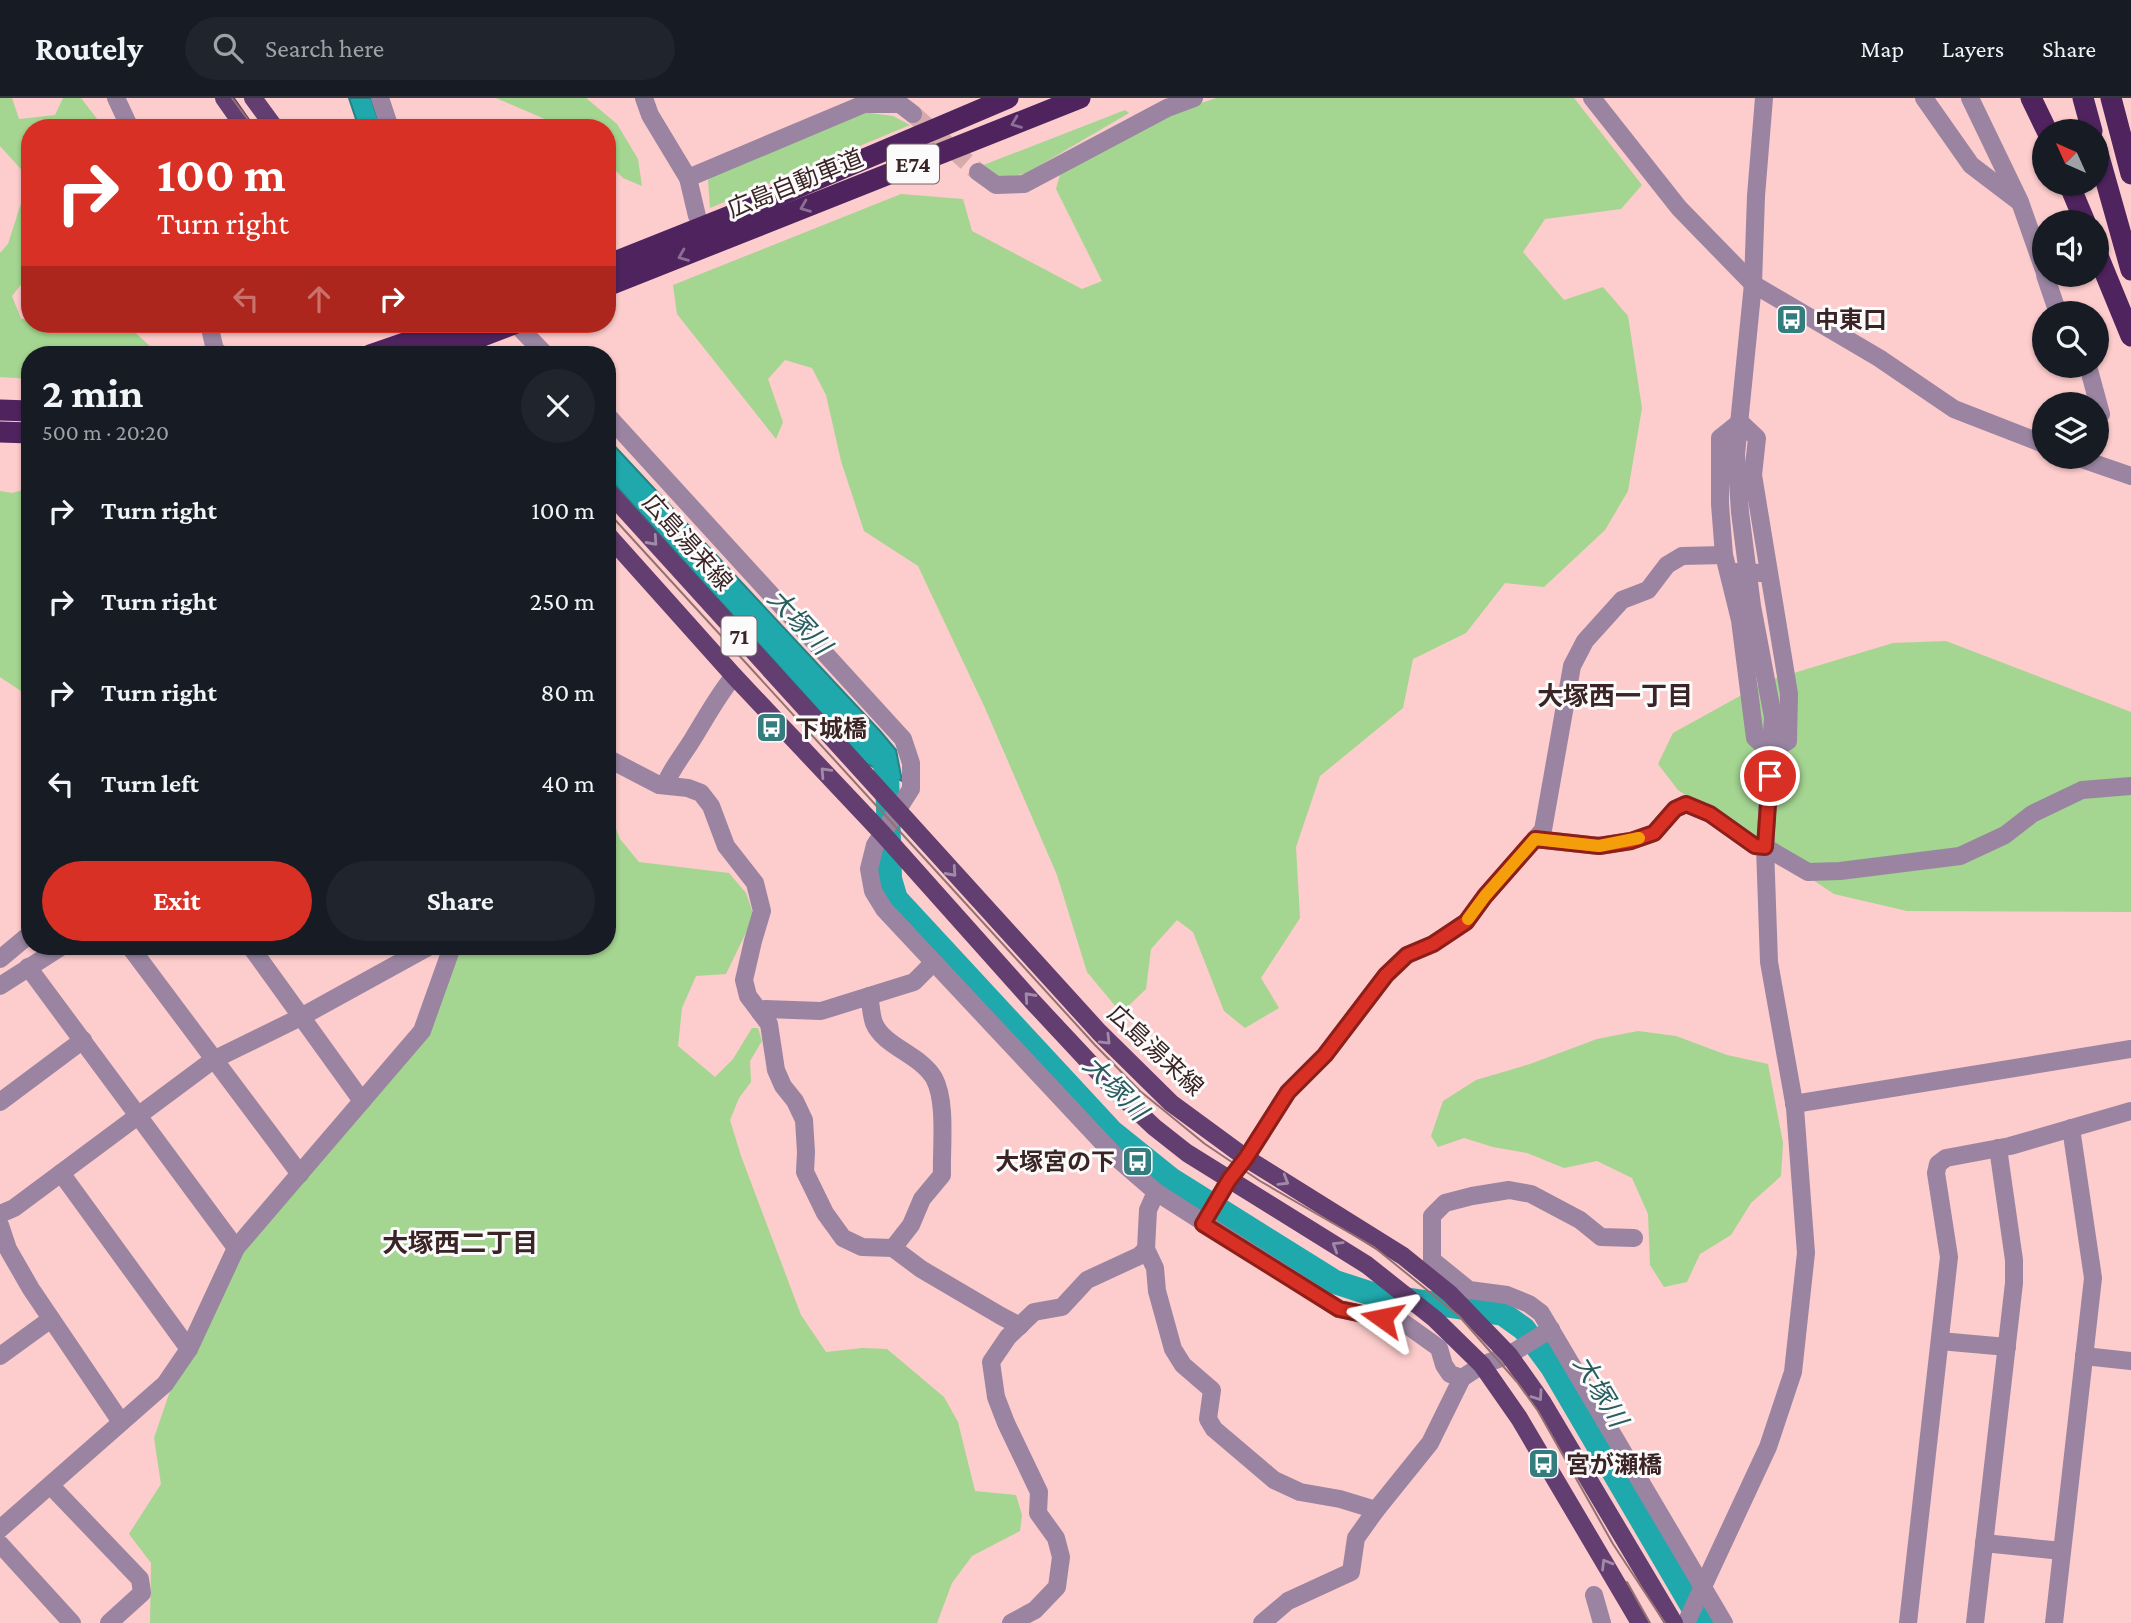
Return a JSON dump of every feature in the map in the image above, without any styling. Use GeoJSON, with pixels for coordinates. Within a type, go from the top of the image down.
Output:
{"type":"FeatureCollection","features":[{"type":"Feature","properties":{"kind":"highway","name":"広島自動車道"},"geometry":{"type":"LineString","coordinates":[[616,282],[1007,98]]}},
{"type":"Feature","properties":{"kind":"highway","name":"広島自動車道"},"geometry":{"type":"LineString","coordinates":[[616,262],[741,223],[1080,98]]}},
{"type":"Feature","properties":{"kind":"highway"},"geometry":{"type":"LineString","coordinates":[[2031,98],[2041,119]]}},
{"type":"Feature","properties":{"kind":"highway"},"geometry":{"type":"LineString","coordinates":[[2082,98],[2088,119]]}},
{"type":"Feature","properties":{"kind":"highway"},"geometry":{"type":"LineString","coordinates":[[2111,98],[2131,174]]}},
{"type":"Feature","properties":{"kind":"highway"},"geometry":{"type":"LineString","coordinates":[[2109,192],[2131,270]]}},
{"type":"Feature","properties":{"kind":"highway"},"geometry":{"type":"LineString","coordinates":[[2109,283],[2131,337]]}},
{"type":"Feature","properties":{"kind":"highway"},"geometry":{"type":"LineString","coordinates":[[396,346],[434,333]]}},
{"type":"Feature","properties":{"kind":"highway"},"geometry":{"type":"LineString","coordinates":[[457,346],[491,333]]}},
{"type":"Feature","properties":{"kind":"highway"},"geometry":{"type":"LineString","coordinates":[[0,410],[21,411]]}},
{"type":"Feature","properties":{"kind":"highway"},"geometry":{"type":"LineString","coordinates":[[0,432],[21,433]]}},
{"type":"Feature","properties":{"kind":"main road"},"geometry":{"type":"LineString","coordinates":[[224,98],[239,119]]}},
{"type":"Feature","properties":{"kind":"main road"},"geometry":{"type":"LineString","coordinates":[[253,98],[268,119]]}},
{"type":"Feature","properties":{"kind":"main road"},"geometry":{"type":"LineString","coordinates":[[421,333],[434,346]]}},
{"type":"Feature","properties":{"kind":"main road"},"geometry":{"type":"LineString","coordinates":[[462,333],[475,346]]}},
{"type":"Feature","properties":{"kind":"main road","name":"広島湯来線"},"geometry":{"type":"LineString","coordinates":[[616,500],[870,781],[903,810],[1099,1032],[1171,1102],[1246,1158],[1403,1256],[1450,1294],[1479,1325],[1516,1351],[1543,1403],[1674,1623]]}},
{"type":"Feature","properties":{"kind":"main road","name":"71"},"geometry":{"type":"LineString","coordinates":[[616,544],[1116,1092],[1225,1187],[1343,1249],[1394,1284],[1482,1365],[1520,1418],[1640,1623]]}},
{"type":"Feature","properties":{"kind":"street"},"geometry":{"type":"LineString","coordinates":[[116,98],[126,119]]}},
{"type":"Feature","properties":{"kind":"street"},"geometry":{"type":"LineString","coordinates":[[380,98],[387,119]]}},
{"type":"Feature","properties":{"kind":"street"},"geometry":{"type":"LineString","coordinates":[[644,98],[650,115],[688,178],[697,216]]}},
{"type":"Feature","properties":{"kind":"street"},"geometry":{"type":"LineString","coordinates":[[978,172],[996,185],[1024,184],[1167,108],[1194,98]]}},
{"type":"Feature","properties":{"kind":"street"},"geometry":{"type":"LineString","coordinates":[[1592,98],[1679,208],[1753,284],[1879,358],[1954,410],[2032,439]]}},
{"type":"Feature","properties":{"kind":"street"},"geometry":{"type":"LineString","coordinates":[[1686,1623],[1768,1447],[1793,1372],[1806,1253],[1794,1104],[1769,962],[1765,847],[1773,717],[1752,606],[1736,454],[1753,284],[1756,196],[1764,98]]}},
{"type":"Feature","properties":{"kind":"street"},"geometry":{"type":"LineString","coordinates":[[1924,98],[1971,165],[2020,202]]}},
{"type":"Feature","properties":{"kind":"street"},"geometry":{"type":"LineString","coordinates":[[1970,98],[2020,202],[2032,236]]}},
{"type":"Feature","properties":{"kind":"street"},"geometry":{"type":"LineString","coordinates":[[688,178],[864,104],[900,104],[913,114]]}},
{"type":"Feature","properties":{"kind":"street"},"geometry":{"type":"LineString","coordinates":[[524,333],[537,346]]}},
{"type":"Feature","properties":{"kind":"street"},"geometry":{"type":"LineString","coordinates":[[1740,422],[1720,438],[1720,504],[1740,620],[1755,738],[1771,752]]}},
{"type":"Feature","properties":{"kind":"street"},"geometry":{"type":"LineString","coordinates":[[1740,422],[1757,438],[1753,475],[1765,573],[1789,694],[1788,741],[1771,752]]}},
{"type":"Feature","properties":{"kind":"street"},"geometry":{"type":"LineString","coordinates":[[616,427],[903,739],[911,763],[911,789],[903,810],[877,828],[869,869],[873,891],[884,909],[1119,1160],[1156,1192],[1339,1309],[1404,1323],[1439,1348],[1450,1374],[1462,1378]]}},
{"type":"Feature","properties":{"kind":"street"},"geometry":{"type":"LineString","coordinates":[[2109,469],[2131,477]]}},
{"type":"Feature","properties":{"kind":"street"},"geometry":{"type":"LineString","coordinates":[[1204,1222],[1288,1092],[1325,1055],[1386,975],[1407,955],[1433,944],[1466,922],[1485,896],[1543,830],[1573,666],[1584,641],[1622,600],[1647,590],[1667,565],[1682,556],[1765,573]]}},
{"type":"Feature","properties":{"kind":"street"},"geometry":{"type":"LineString","coordinates":[[665,785],[671,768],[693,740],[717,697],[734,676]]}},
{"type":"Feature","properties":{"kind":"street"},"geometry":{"type":"LineString","coordinates":[[616,763],[659,785],[688,788],[701,793],[711,806],[726,846],[755,883],[762,911],[744,980],[748,996],[769,1024],[776,1070],[804,1120],[805,1172],[825,1213],[843,1238],[862,1247],[893,1248],[921,1269],[1020,1326]]}},
{"type":"Feature","properties":{"kind":"street"},"geometry":{"type":"LineString","coordinates":[[1535,839],[1599,846],[1631,841],[1654,833],[1675,809],[1686,804],[1710,814],[1755,846],[1765,847],[1808,872],[1840,871],[1960,856],[2005,835],[2032,814],[2082,790],[2131,786]]}},
{"type":"Feature","properties":{"kind":"street"},"geometry":{"type":"LineString","coordinates":[[0,959],[21,942]]}},
{"type":"Feature","properties":{"kind":"street"},"geometry":{"type":"LineString","coordinates":[[0,986],[48,955]]}},
{"type":"Feature","properties":{"kind":"street"},"geometry":{"type":"LineString","coordinates":[[136,955],[300,1174]]}},
{"type":"Feature","properties":{"kind":"street"},"geometry":{"type":"LineString","coordinates":[[257,955],[362,1101]]}},
{"type":"Feature","properties":{"kind":"street"},"geometry":{"type":"LineString","coordinates":[[0,1214],[14,1208],[213,1060],[301,1017],[413,955]]}},
{"type":"Feature","properties":{"kind":"street"},"geometry":{"type":"LineString","coordinates":[[0,1529],[165,1384],[189,1349],[236,1248],[422,1031],[449,955]]}},
{"type":"Feature","properties":{"kind":"street"},"geometry":{"type":"LineString","coordinates":[[760,1012],[765,1009],[821,1011],[914,982],[934,962]]}},
{"type":"Feature","properties":{"kind":"street"},"geometry":{"type":"LineString","coordinates":[[29,967],[236,1248]]}},
{"type":"Feature","properties":{"kind":"street"},"geometry":{"type":"LineString","coordinates":[[869,996],[874,1024],[885,1037],[926,1066],[935,1081],[941,1101],[942,1175],[922,1199],[911,1225],[893,1248]]}},
{"type":"Feature","properties":{"kind":"street"},"geometry":{"type":"LineString","coordinates":[[0,1102],[83,1040]]}},
{"type":"Feature","properties":{"kind":"street"},"geometry":{"type":"LineString","coordinates":[[1794,1104],[2131,1049]]}},
{"type":"Feature","properties":{"kind":"street"},"geometry":{"type":"LineString","coordinates":[[1908,1623],[1949,1257],[1936,1168],[1946,1158],[1998,1148],[2131,1111]]}},
{"type":"Feature","properties":{"kind":"street"},"geometry":{"type":"LineString","coordinates":[[2053,1623],[2093,1278],[2071,1128]]}},
{"type":"Feature","properties":{"kind":"street"},"geometry":{"type":"LineString","coordinates":[[1975,1623],[2014,1283],[2014,1260],[1998,1148]]}},
{"type":"Feature","properties":{"kind":"street"},"geometry":{"type":"LineString","coordinates":[[61,1173],[189,1349]]}},
{"type":"Feature","properties":{"kind":"street"},"geometry":{"type":"LineString","coordinates":[[1634,1238],[1601,1237],[1580,1220],[1531,1194],[1509,1190],[1445,1203],[1432,1216],[1432,1260],[1469,1290],[1507,1295],[1529,1304],[1541,1314],[1702,1593],[1724,1623]]}},
{"type":"Feature","properties":{"kind":"street"},"geometry":{"type":"LineString","coordinates":[[1156,1192],[1147,1210],[1146,1250],[1154,1268],[1157,1291],[1173,1349],[1183,1366],[1212,1390],[1208,1419],[1214,1429],[1274,1480],[1300,1492],[1340,1499],[1376,1510]]}},
{"type":"Feature","properties":{"kind":"street"},"geometry":{"type":"LineString","coordinates":[[0,1225],[8,1249],[51,1320],[121,1422]]}},
{"type":"Feature","properties":{"kind":"street"},"geometry":{"type":"LineString","coordinates":[[1011,1623],[1035,1610],[1057,1587],[1060,1557],[1056,1538],[1038,1513],[1039,1492],[996,1397],[991,1362],[1008,1337],[1034,1312],[1062,1307],[1087,1280],[1139,1256],[1146,1250]]}},
{"type":"Feature","properties":{"kind":"street"},"geometry":{"type":"LineString","coordinates":[[0,1356],[51,1320]]}},
{"type":"Feature","properties":{"kind":"street"},"geometry":{"type":"LineString","coordinates":[[1262,1623],[1289,1601],[1351,1572],[1356,1538],[1430,1443],[1462,1378],[1482,1365],[1516,1351],[1549,1330]]}},
{"type":"Feature","properties":{"kind":"street"},"geometry":{"type":"LineString","coordinates":[[1940,1341],[2007,1347]]}},
{"type":"Feature","properties":{"kind":"street"},"geometry":{"type":"LineString","coordinates":[[2084,1356],[2131,1361]]}},
{"type":"Feature","properties":{"kind":"street"},"geometry":{"type":"LineString","coordinates":[[51,1486],[140,1579],[142,1593],[109,1623]]}},
{"type":"Feature","properties":{"kind":"street"},"geometry":{"type":"LineString","coordinates":[[1984,1542],[2062,1550]]}},
{"type":"Feature","properties":{"kind":"street"},"geometry":{"type":"LineString","coordinates":[[0,1544],[72,1623]]}},
{"type":"Feature","properties":{"kind":"street"},"geometry":{"type":"LineString","coordinates":[[1594,1595],[1602,1623]]}},
{"type":"Feature","properties":{"kind":"green space"},"geometry":{"type":"Polygon","coordinates":[[[0,98],[12,98],[19,119],[55,115],[63,98],[81,98],[97,119],[21,119],[21,169],[0,146],[0,98]]]}},
{"type":"Feature","properties":{"kind":"green space"},"geometry":{"type":"Polygon","coordinates":[[[496,98],[586,98],[611,119],[545,119],[496,98]]]}},
{"type":"Feature","properties":{"kind":"green space"},"geometry":{"type":"Polygon","coordinates":[[[1216,98],[1574,98],[1642,185],[1621,209],[1545,219],[1523,252],[1564,300],[1603,287],[1628,316],[1642,408],[1628,491],[1605,530],[1544,587],[1505,583],[1466,633],[1413,659],[1403,708],[1320,776],[1296,847],[1300,918],[1261,978],[1279,1008],[1245,1028],[1224,1011],[1193,932],[1177,920],[1151,949],[1146,989],[1121,1013],[1087,972],[1057,875],[985,708],[918,566],[864,531],[841,461],[826,395],[812,368],[785,360],[768,379],[783,422],[776,439],[677,314],[673,285],[901,194],[963,199],[972,231],[1082,289],[1102,281],[1056,189],[1061,171],[1166,115],[1216,98]]]}},
{"type":"Feature","properties":{"kind":"green space"},"geometry":{"type":"Polygon","coordinates":[[[1125,110],[1129,113],[1025,174],[999,177],[981,166],[1125,110]]]}},
{"type":"Feature","properties":{"kind":"green space"},"geometry":{"type":"Polygon","coordinates":[[[863,112],[893,116],[910,125],[710,208],[708,180],[717,172],[863,112]]]}},
{"type":"Feature","properties":{"kind":"green space"},"geometry":{"type":"Polygon","coordinates":[[[616,123],[638,159],[642,186],[623,178],[616,171],[616,123]]]}},
{"type":"Feature","properties":{"kind":"green space"},"geometry":{"type":"Polygon","coordinates":[[[21,203],[21,284],[12,296],[21,319],[21,333],[136,333],[150,346],[21,346],[21,378],[0,377],[0,253],[8,244],[21,203]]]}},
{"type":"Feature","properties":{"kind":"green space"},"geometry":{"type":"Polygon","coordinates":[[[21,490],[21,691],[0,677],[0,491],[12,493],[21,490]]]}},
{"type":"Feature","properties":{"kind":"green space"},"geometry":{"type":"Polygon","coordinates":[[[1946,641],[2131,712],[2131,912],[1907,911],[1834,894],[1678,790],[1658,764],[1673,733],[1767,681],[1893,643],[1946,641]]]}},
{"type":"Feature","properties":{"kind":"green space"},"geometry":{"type":"Polygon","coordinates":[[[616,829],[620,839],[639,862],[729,873],[746,893],[754,916],[726,974],[696,976],[682,1008],[678,1046],[715,1077],[733,1059],[752,1028],[758,1028],[762,1041],[750,1061],[751,1082],[739,1098],[730,1120],[801,1315],[826,1352],[862,1348],[887,1349],[944,1397],[958,1422],[975,1491],[1016,1495],[1022,1515],[1020,1531],[972,1556],[952,1583],[937,1623],[150,1623],[151,1563],[129,1534],[161,1484],[154,1438],[170,1391],[241,1252],[426,1035],[455,955],[616,955],[616,829]]]}},
{"type":"Feature","properties":{"kind":"green space"},"geometry":{"type":"Polygon","coordinates":[[[1638,1031],[1676,1036],[1727,1055],[1768,1064],[1783,1143],[1781,1176],[1751,1203],[1731,1235],[1700,1254],[1687,1282],[1664,1287],[1650,1265],[1648,1214],[1632,1178],[1597,1161],[1564,1168],[1527,1153],[1464,1138],[1438,1147],[1431,1136],[1443,1101],[1476,1080],[1530,1064],[1597,1039],[1638,1031]]]}},
{"type":"Feature","properties":{"kind":"water"},"geometry":{"type":"Polygon","coordinates":[[[349,98],[371,98],[378,119],[356,119],[349,98]]]}},
{"type":"Feature","properties":{"kind":"water"},"geometry":{"type":"Polygon","coordinates":[[[616,448],[880,731],[896,750],[902,781],[867,764],[616,486],[616,448]]]}},
{"type":"Feature","properties":{"kind":"pier"},"geometry":{"type":"Polygon","coordinates":[[[476,333],[517,333],[528,345],[526,346],[487,346],[476,333]]]}},
{"type":"Feature","properties":{"kind":"waterway","name":"大塚川"},"geometry":{"type":"LineString","coordinates":[[872,745],[882,755],[887,773],[890,879],[896,899],[1111,1131],[1172,1180],[1335,1282],[1372,1294],[1503,1314],[1524,1329],[1552,1367],[1702,1623]]}},
{"type":"Feature","properties":{"kind":"tunnel"},"geometry":{"type":"LineString","coordinates":[[913,114],[978,172]]}},
{"type":"Feature","properties":{"kind":"tram line"},"geometry":{"type":"LineString","coordinates":[[232,98],[247,119]]}},
{"type":"Feature","properties":{"kind":"tram line"},"geometry":{"type":"LineString","coordinates":[[433,333],[446,346]]}},
{"type":"Feature","properties":{"kind":"tram line"},"geometry":{"type":"LineString","coordinates":[[616,521],[1140,1091],[1205,1144],[1260,1181],[1374,1247],[1459,1316],[1517,1382],[1538,1411],[1613,1544],[1665,1623]]}},
{"type":"Feature","properties":{"kind":"tram line"},"geometry":{"type":"LineString","coordinates":[[1627,1582],[1650,1623]]}},
{"type":"Feature","properties":{"kind":"slow traffic"},"geometry":{"type":"LineString","coordinates":[[1468,919],[1535,839],[1599,846],[1639,838]]}},
{"type":"Feature","properties":{"kind":"place","name":"中東口"},"geometry":{"type":"Point","coordinates":[1792,319]}},
{"type":"Feature","properties":{"kind":"place","name":"下城橋"},"geometry":{"type":"Point","coordinates":[772,728]}},
{"type":"Feature","properties":{"kind":"place","name":"大塚宮の下"},"geometry":{"type":"Point","coordinates":[1138,1161]}},
{"type":"Feature","properties":{"kind":"place","name":"宮が瀬橋"},"geometry":{"type":"Point","coordinates":[1543,1464]}},
{"type":"Feature","properties":{"kind":"district","name":"大塚西一丁目"},"geometry":{"type":"Point","coordinates":[1615,696]}},
{"type":"Feature","properties":{"kind":"district","name":"大塚西二丁目"},"geometry":{"type":"Point","coordinates":[460,1243]}},
{"type":"Feature","properties":{"kind":"route"},"geometry":{"type":"LineString","coordinates":[[1382,1318],[1339,1309],[1203,1224],[1288,1092],[1325,1055],[1386,975],[1407,955],[1433,944],[1466,922],[1535,839],[1599,846],[1631,841],[1654,833],[1675,809],[1686,804],[1710,814],[1755,846],[1765,847],[1770,776]]}}]}
